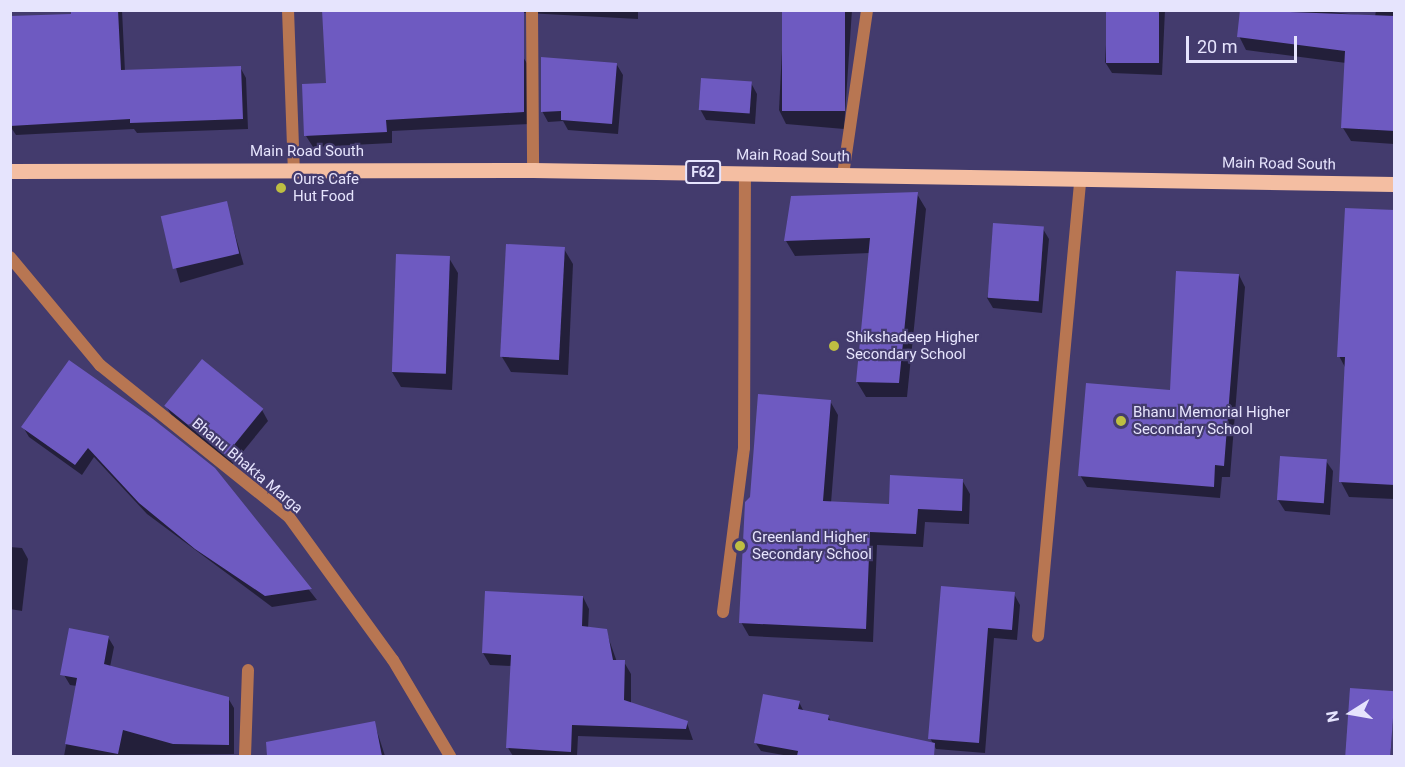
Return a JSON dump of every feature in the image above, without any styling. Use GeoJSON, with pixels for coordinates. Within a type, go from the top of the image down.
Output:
{"type":"FeatureCollection","features":[{"type":"Feature","properties":{"kind":"main road","name":"Main Road South"},"geometry":{"type":"LineString","coordinates":[[10,171],[533,170],[1395,184]]}},
{"type":"Feature","properties":{"kind":"street"},"geometry":{"type":"LineString","coordinates":[[288,10],[294,170]]}},
{"type":"Feature","properties":{"kind":"street"},"geometry":{"type":"LineString","coordinates":[[532,10],[533,170]]}},
{"type":"Feature","properties":{"kind":"street"},"geometry":{"type":"LineString","coordinates":[[843,175],[867,10]]}},
{"type":"Feature","properties":{"kind":"street"},"geometry":{"type":"LineString","coordinates":[[723,612],[744,448],[746,173]]}},
{"type":"Feature","properties":{"kind":"street"},"geometry":{"type":"LineString","coordinates":[[1038,636],[1080,178]]}},
{"type":"Feature","properties":{"kind":"street","name":"Bhanu Bhakta Marga"},"geometry":{"type":"LineString","coordinates":[[10,257],[100,365],[289,517],[393,660],[453,756]]}},
{"type":"Feature","properties":{"kind":"street"},"geometry":{"type":"LineString","coordinates":[[245,756],[248,670]]}},
{"type":"Feature","properties":{"kind":"building"},"geometry":{"type":"Polygon","coordinates":[[[71,10],[118,10],[121,70],[241,66],[243,119],[130,123],[130,119],[10,126],[10,16],[71,14],[71,10]]]}},
{"type":"Feature","properties":{"kind":"building"},"geometry":{"type":"Polygon","coordinates":[[[322,10],[524,10],[524,112],[386,120],[387,132],[304,136],[302,84],[326,83],[322,10]]]}},
{"type":"Feature","properties":{"kind":"building"},"geometry":{"type":"Polygon","coordinates":[[[782,10],[845,10],[845,111],[782,111],[782,10]]]}},
{"type":"Feature","properties":{"kind":"building"},"geometry":{"type":"Polygon","coordinates":[[[1106,10],[1159,10],[1159,63],[1106,63],[1106,10]]]}},
{"type":"Feature","properties":{"kind":"building"},"geometry":{"type":"Polygon","coordinates":[[[1240,10],[1395,16],[1395,131],[1341,128],[1345,51],[1237,37],[1240,10]]]}},
{"type":"Feature","properties":{"kind":"building"},"geometry":{"type":"Polygon","coordinates":[[[541,57],[617,63],[612,124],[561,120],[561,111],[541,112],[541,57]]]}},
{"type":"Feature","properties":{"kind":"building"},"geometry":{"type":"Polygon","coordinates":[[[701,78],[752,82],[750,113],[699,110],[701,78]]]}},
{"type":"Feature","properties":{"kind":"building"},"geometry":{"type":"Polygon","coordinates":[[[918,192],[899,383],[856,382],[870,238],[784,241],[791,196],[918,192]]]}},
{"type":"Feature","properties":{"kind":"building"},"geometry":{"type":"Polygon","coordinates":[[[227,201],[239,254],[173,269],[161,216],[227,201]]]}},
{"type":"Feature","properties":{"kind":"building"},"geometry":{"type":"Polygon","coordinates":[[[1345,208],[1395,210],[1395,485],[1339,482],[1345,357],[1337,357],[1345,208]]]}},
{"type":"Feature","properties":{"kind":"building"},"geometry":{"type":"Polygon","coordinates":[[[993,223],[1044,227],[1039,301],[988,298],[993,223]]]}},
{"type":"Feature","properties":{"kind":"building"},"geometry":{"type":"Polygon","coordinates":[[[506,244],[565,247],[559,360],[500,357],[506,244]]]}},
{"type":"Feature","properties":{"kind":"building"},"geometry":{"type":"Polygon","coordinates":[[[396,254],[450,256],[446,374],[392,372],[396,254]]]}},
{"type":"Feature","properties":{"kind":"building"},"geometry":{"type":"Polygon","coordinates":[[[1176,271],[1239,274],[1224,466],[1215,465],[1214,487],[1078,476],[1086,383],[1170,390],[1176,271]]]}},
{"type":"Feature","properties":{"kind":"building"},"geometry":{"type":"Polygon","coordinates":[[[202,359],[263,409],[226,455],[164,406],[202,359]]]}},
{"type":"Feature","properties":{"kind":"building"},"geometry":{"type":"Polygon","coordinates":[[[69,360],[153,419],[215,468],[312,589],[265,596],[195,549],[139,503],[88,448],[75,465],[21,427],[69,360]]]}},
{"type":"Feature","properties":{"kind":"building"},"geometry":{"type":"Polygon","coordinates":[[[758,394],[831,400],[823,501],[889,504],[890,475],[963,479],[962,511],[918,509],[916,534],[870,532],[866,629],[739,623],[745,502],[750,497],[758,394]]]}},
{"type":"Feature","properties":{"kind":"building"},"geometry":{"type":"Polygon","coordinates":[[[1280,456],[1327,459],[1324,503],[1277,500],[1280,456]]]}},
{"type":"Feature","properties":{"kind":"building"},"geometry":{"type":"Polygon","coordinates":[[[941,586],[1015,592],[1012,630],[988,628],[979,743],[928,739],[941,586]]]}},
{"type":"Feature","properties":{"kind":"building"},"geometry":{"type":"Polygon","coordinates":[[[485,591],[583,596],[582,626],[607,629],[613,660],[625,660],[624,700],[688,721],[686,729],[572,725],[571,752],[506,748],[511,655],[482,653],[485,591]]]}},
{"type":"Feature","properties":{"kind":"building"},"geometry":{"type":"Polygon","coordinates":[[[69,628],[109,636],[104,664],[229,697],[229,745],[173,744],[123,730],[118,754],[65,744],[77,678],[60,675],[69,628]]]}},
{"type":"Feature","properties":{"kind":"building"},"geometry":{"type":"Polygon","coordinates":[[[1350,688],[1394,691],[1390,756],[1345,756],[1350,688]]]}},
{"type":"Feature","properties":{"kind":"building"},"geometry":{"type":"Polygon","coordinates":[[[763,694],[800,701],[798,709],[829,715],[828,720],[935,743],[934,756],[797,756],[798,751],[754,743],[763,694]]]}},
{"type":"Feature","properties":{"kind":"building"},"geometry":{"type":"Polygon","coordinates":[[[375,721],[382,756],[267,756],[266,742],[375,721]]]}},
{"type":"Feature","properties":{"kind":"place","name":"Ours Cafe Hut Food"},"geometry":{"type":"Point","coordinates":[281,188]}},
{"type":"Feature","properties":{"kind":"place","name":"Shikshadeep Higher Secondary School"},"geometry":{"type":"Point","coordinates":[834,346]}},
{"type":"Feature","properties":{"kind":"place","name":"Bhanu Memorial Higher Secondary School"},"geometry":{"type":"Point","coordinates":[1121,421]}},
{"type":"Feature","properties":{"kind":"place","name":"Greenland Higher Secondary School"},"geometry":{"type":"Point","coordinates":[740,546]}}]}
